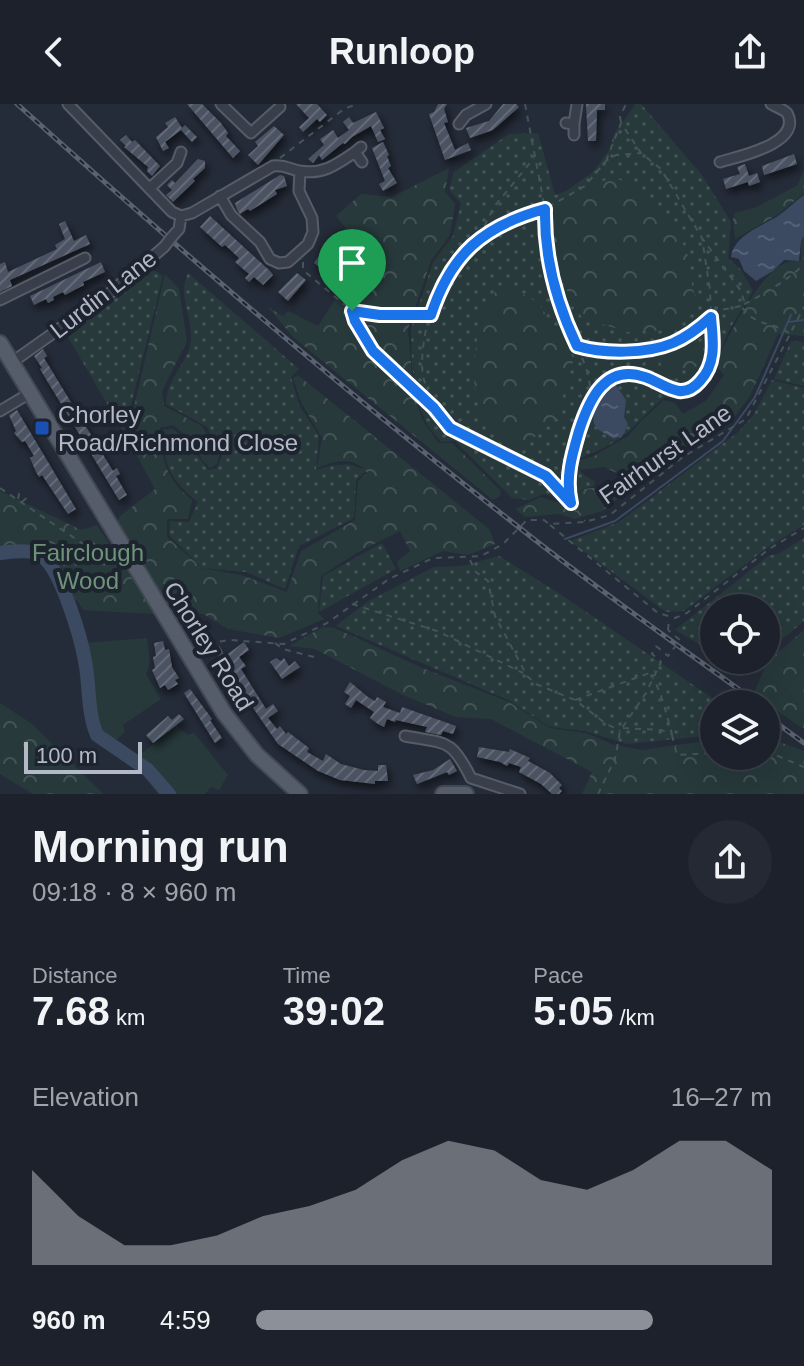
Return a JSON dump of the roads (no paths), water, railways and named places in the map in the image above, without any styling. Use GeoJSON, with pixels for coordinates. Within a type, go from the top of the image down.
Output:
{"type":"FeatureCollection","features":[{"type":"Feature","properties":{"kind":"main road","name":"Chorley Road"},"geometry":{"type":"LineString","coordinates":[[0,343],[184,650],[241,737],[300,794]]}},
{"type":"Feature","properties":{"kind":"main road"},"geometry":{"type":"LineString","coordinates":[[443,794],[466,794]]}},
{"type":"Feature","properties":{"kind":"street"},"geometry":{"type":"LineString","coordinates":[[68,104],[172,212],[181,216],[192,213],[273,166],[282,165],[300,171],[327,171],[358,149],[362,162]]}},
{"type":"Feature","properties":{"kind":"street"},"geometry":{"type":"LineString","coordinates":[[221,104],[251,133],[280,107]]}},
{"type":"Feature","properties":{"kind":"street"},"geometry":{"type":"LineString","coordinates":[[459,124],[464,111],[486,104]]}},
{"type":"Feature","properties":{"kind":"street"},"geometry":{"type":"LineString","coordinates":[[571,127],[577,104]]}},
{"type":"Feature","properties":{"kind":"street"},"geometry":{"type":"LineString","coordinates":[[720,162],[730,155],[777,147],[791,135],[793,126],[787,111],[771,104]]}},
{"type":"Feature","properties":{"kind":"street"},"geometry":{"type":"LineString","coordinates":[[150,188],[177,163],[181,152]]}},
{"type":"Feature","properties":{"kind":"street"},"geometry":{"type":"LineString","coordinates":[[220,196],[231,215],[260,242],[270,259],[284,263],[300,259],[313,232],[312,218],[299,191],[300,171]]}},
{"type":"Feature","properties":{"kind":"street","name":"Lurdin Lane"},"geometry":{"type":"LineString","coordinates":[[11,363],[111,292],[164,247],[179,229],[181,216]]}},
{"type":"Feature","properties":{"kind":"street"},"geometry":{"type":"LineString","coordinates":[[0,300],[85,258]]}},
{"type":"Feature","properties":{"kind":"street"},"geometry":{"type":"LineString","coordinates":[[0,411],[30,393]]}},
{"type":"Feature","properties":{"kind":"street"},"geometry":{"type":"LineString","coordinates":[[404,736],[449,745],[459,754],[471,778],[520,794]]}},
{"type":"Feature","properties":{"kind":"water"},"geometry":{"type":"Polygon","coordinates":[[[804,195],[804,236],[799,261],[784,260],[756,281],[744,271],[739,259],[731,257],[733,249],[743,237],[778,216],[804,195]]]}},
{"type":"Feature","properties":{"kind":"water"},"geometry":{"type":"Polygon","coordinates":[[[615,384],[626,400],[624,417],[628,424],[624,434],[614,439],[599,430],[594,424],[593,415],[603,390],[615,384]]]}},
{"type":"Feature","properties":{"kind":"waterway"},"geometry":{"type":"LineString","coordinates":[[565,539],[615,521],[723,441],[755,397],[791,315]]}},
{"type":"Feature","properties":{"kind":"waterway"},"geometry":{"type":"LineString","coordinates":[[789,322],[804,320]]}},
{"type":"Feature","properties":{"kind":"waterway"},"geometry":{"type":"LineString","coordinates":[[0,553],[33,552],[50,565],[63,590],[79,637],[97,735],[148,770],[169,794]]}},
{"type":"Feature","properties":{"kind":"railway"},"geometry":{"type":"LineString","coordinates":[[17,104],[139,213],[388,423],[576,571],[740,690]]}},
{"type":"Feature","properties":{"kind":"railway"},"geometry":{"type":"LineString","coordinates":[[780,725],[804,743]]}},
{"type":"Feature","properties":{"kind":"place","name":"Chorley Road/Richmond Close"},"geometry":{"type":"Point","coordinates":[42,428]}},
{"type":"Feature","properties":{"kind":"park label","name":"Fairclough Wood"},"geometry":{"type":"Point","coordinates":[88,566]}}]}
